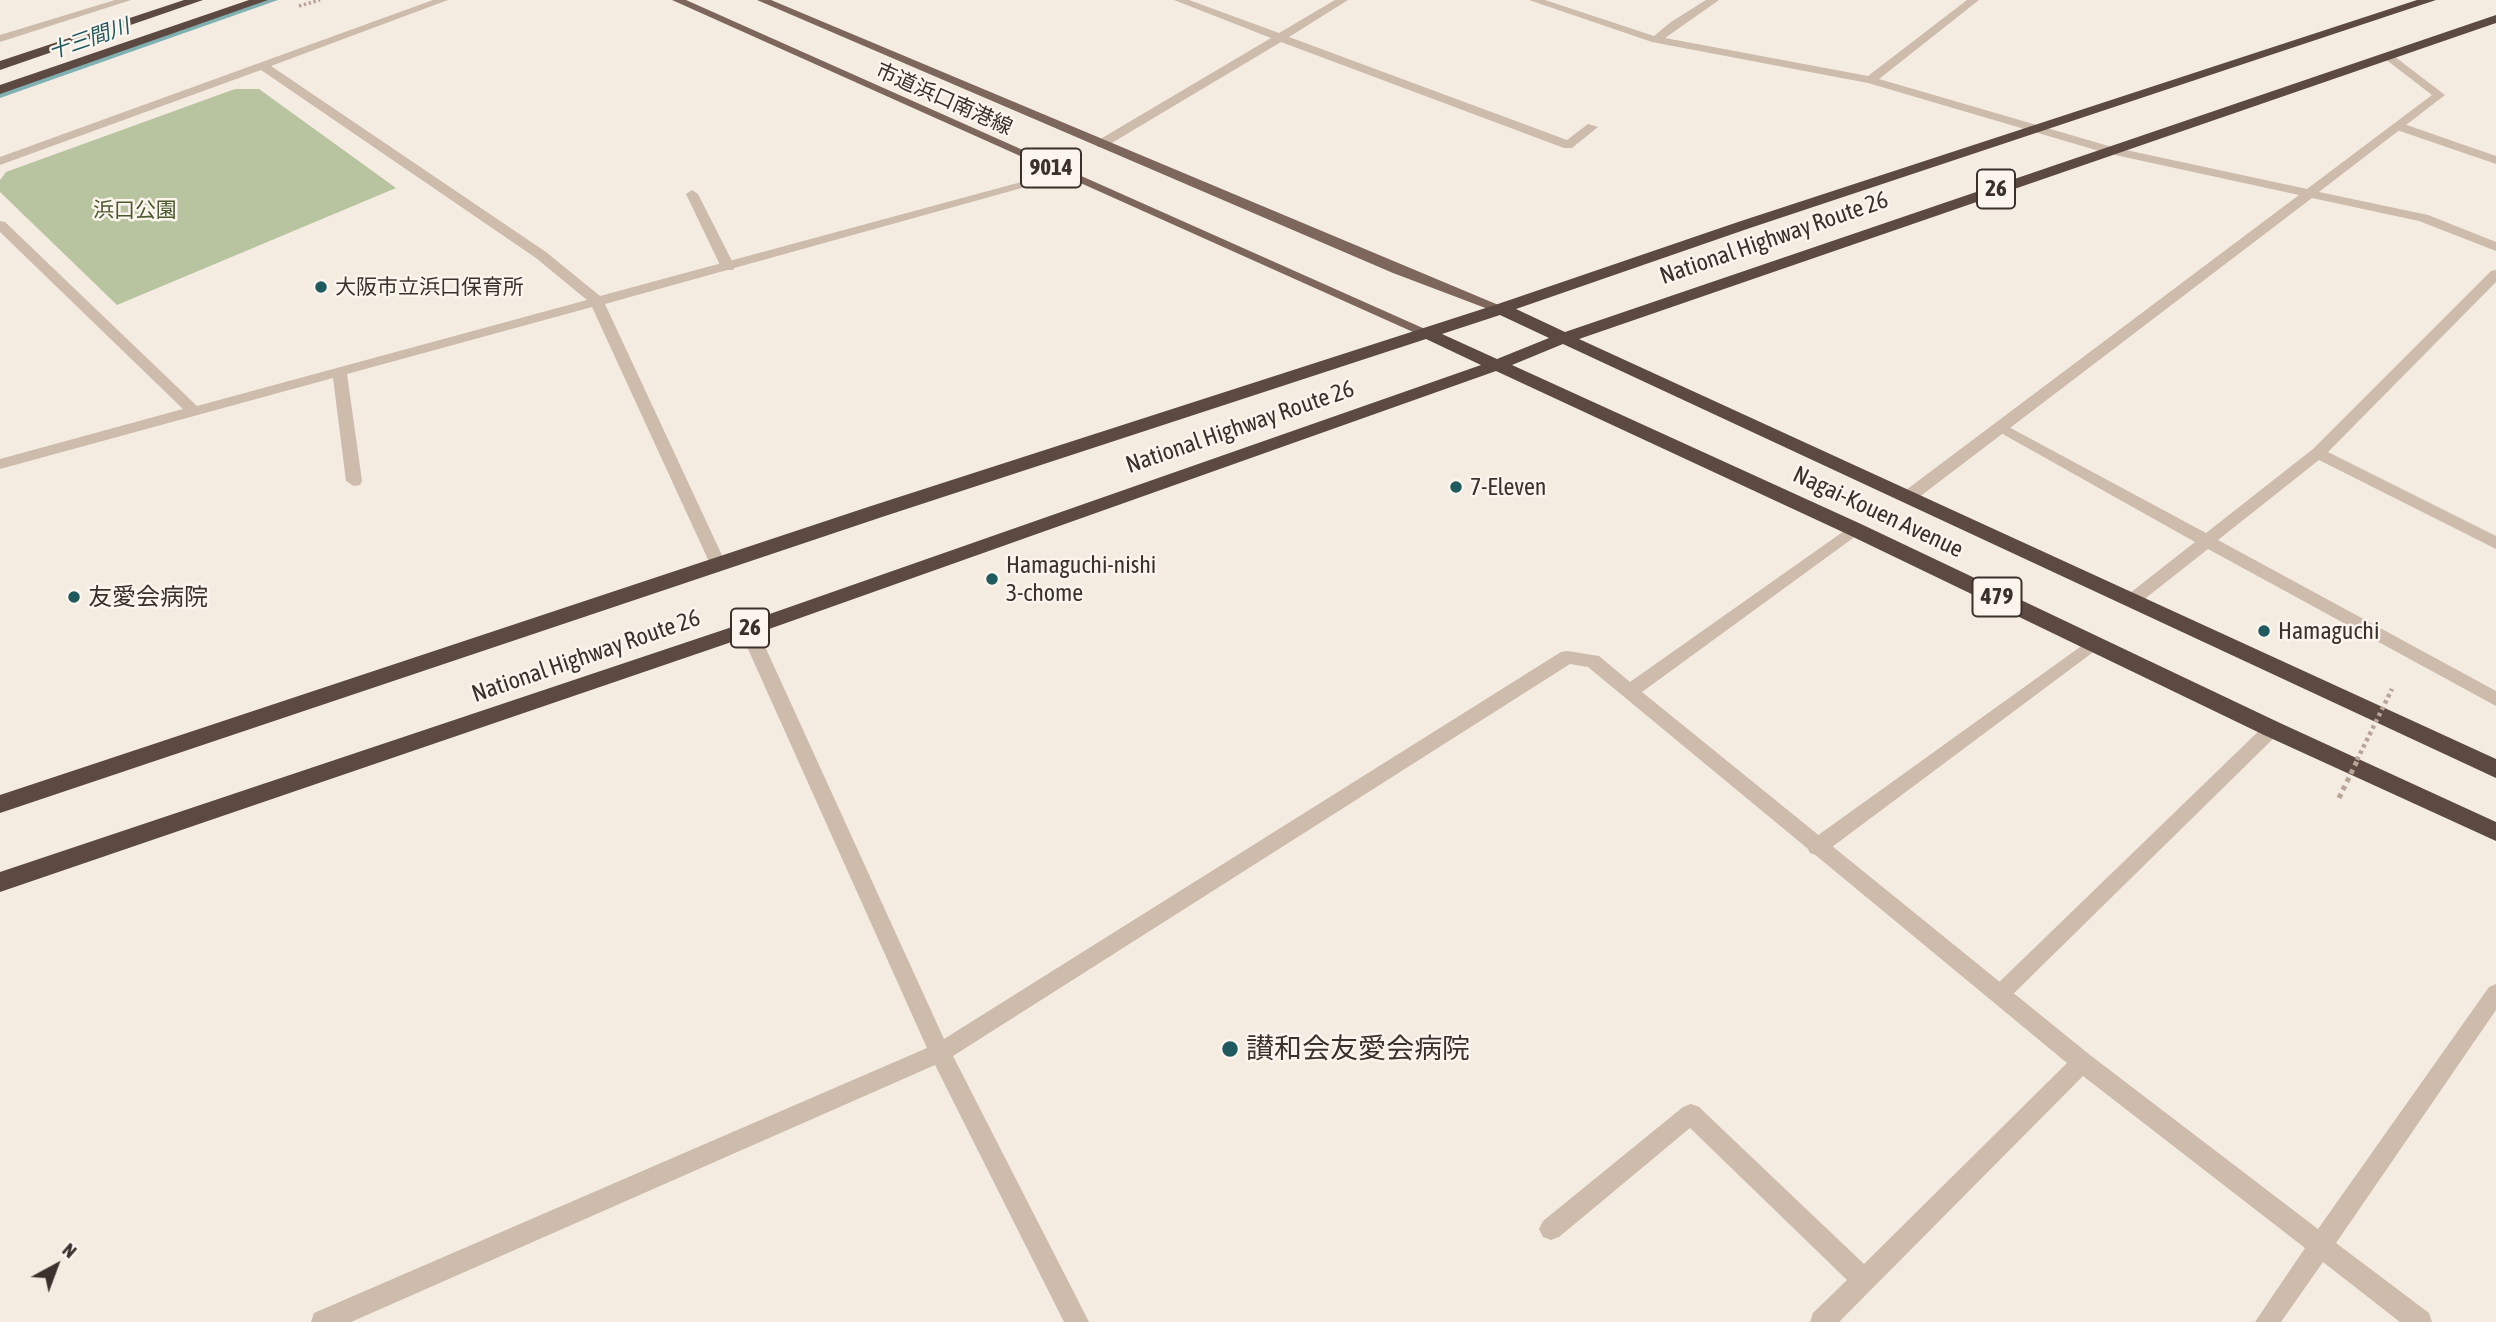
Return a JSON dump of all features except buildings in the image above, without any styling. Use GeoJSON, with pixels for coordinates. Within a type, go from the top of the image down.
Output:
{"type":"FeatureCollection","features":[{"type":"Feature","properties":{"kind":"highway"},"geometry":{"type":"LineString","coordinates":[[0,66],[197,0]]}},
{"type":"Feature","properties":{"kind":"highway"},"geometry":{"type":"LineString","coordinates":[[0,90],[262,0]]}},
{"type":"Feature","properties":{"kind":"highway","name":"National Highway Route 26"},"geometry":{"type":"LineString","coordinates":[[0,804],[719,566],[874,512],[1501,309],[2430,0]]}},
{"type":"Feature","properties":{"kind":"highway","name":"National Highway Route 26"},"geometry":{"type":"LineString","coordinates":[[0,882],[748,629],[1497,365],[1564,338],[2496,19]]}},
{"type":"Feature","properties":{"kind":"highway","name":"Nagai-Kouen Avenue"},"geometry":{"type":"LineString","coordinates":[[1501,309],[2496,769]]}},
{"type":"Feature","properties":{"kind":"highway","name":"Nagai-Kouen Avenue"},"geometry":{"type":"LineString","coordinates":[[1427,333],[1854,529],[2272,729],[2496,832]]}},
{"type":"Feature","properties":{"kind":"main road","name":"市道浜口南港線"},"geometry":{"type":"LineString","coordinates":[[677,0],[1427,333]]}},
{"type":"Feature","properties":{"kind":"main road","name":"市道浜口南港線"},"geometry":{"type":"LineString","coordinates":[[762,0],[1398,270],[1501,309]]}},
{"type":"Feature","properties":{"kind":"street"},"geometry":{"type":"LineString","coordinates":[[0,39],[101,3],[127,0]]}},
{"type":"Feature","properties":{"kind":"street"},"geometry":{"type":"LineString","coordinates":[[0,161],[443,0]]}},
{"type":"Feature","properties":{"kind":"street"},"geometry":{"type":"LineString","coordinates":[[1178,0],[1568,145],[1592,127]]}},
{"type":"Feature","properties":{"kind":"street"},"geometry":{"type":"LineString","coordinates":[[1101,144],[1343,0]]}},
{"type":"Feature","properties":{"kind":"street"},"geometry":{"type":"LineString","coordinates":[[1534,0],[1656,40],[1870,80],[2110,150],[2423,218],[2496,247]]}},
{"type":"Feature","properties":{"kind":"street"},"geometry":{"type":"LineString","coordinates":[[1656,40],[1675,24],[1714,0]]}},
{"type":"Feature","properties":{"kind":"street"},"geometry":{"type":"LineString","coordinates":[[1870,80],[1974,0]]}},
{"type":"Feature","properties":{"kind":"street"},"geometry":{"type":"LineString","coordinates":[[1908,497],[2313,193],[2438,95],[2386,55]]}},
{"type":"Feature","properties":{"kind":"street"},"geometry":{"type":"LineString","coordinates":[[263,65],[541,255],[596,300],[719,566]]}},
{"type":"Feature","properties":{"kind":"street"},"geometry":{"type":"LineString","coordinates":[[2398,126],[2496,160]]}},
{"type":"Feature","properties":{"kind":"street"},"geometry":{"type":"LineString","coordinates":[[0,464],[1066,174]]}},
{"type":"Feature","properties":{"kind":"street"},"geometry":{"type":"LineString","coordinates":[[692,194],[728,267]]}},
{"type":"Feature","properties":{"kind":"street"},"geometry":{"type":"LineString","coordinates":[[0,225],[193,410]]}},
{"type":"Feature","properties":{"kind":"street"},"geometry":{"type":"LineString","coordinates":[[2131,601],[2318,453],[2496,274]]}},
{"type":"Feature","properties":{"kind":"street"},"geometry":{"type":"LineString","coordinates":[[339,370],[354,481]]}},
{"type":"Feature","properties":{"kind":"street"},"geometry":{"type":"LineString","coordinates":[[2000,428],[2496,699]]}},
{"type":"Feature","properties":{"kind":"street"},"geometry":{"type":"LineString","coordinates":[[2318,453],[2496,543]]}},
{"type":"Feature","properties":{"kind":"street"},"geometry":{"type":"LineString","coordinates":[[1629,692],[1854,529]]}},
{"type":"Feature","properties":{"kind":"street"},"geometry":{"type":"LineString","coordinates":[[748,629],[940,1052],[1077,1322]]}},
{"type":"Feature","properties":{"kind":"street"},"geometry":{"type":"LineString","coordinates":[[1818,847],[2094,643]]}},
{"type":"Feature","properties":{"kind":"street"},"geometry":{"type":"LineString","coordinates":[[323,1322],[940,1052],[1567,657],[1593,661],[2082,1062],[2420,1322]]}},
{"type":"Feature","properties":{"kind":"street"},"geometry":{"type":"LineString","coordinates":[[2000,994],[2272,729]]}},
{"type":"Feature","properties":{"kind":"street"},"geometry":{"type":"LineString","coordinates":[[2267,1322],[2496,993]]}},
{"type":"Feature","properties":{"kind":"street"},"geometry":{"type":"LineString","coordinates":[[1822,1322],[2082,1062]]}},
{"type":"Feature","properties":{"kind":"street"},"geometry":{"type":"LineString","coordinates":[[1552,1229],[1692,1114],[1863,1279]]}},
{"type":"Feature","properties":{"kind":"path"},"geometry":{"type":"LineString","coordinates":[[2339,798],[2392,689]]}},
{"type":"Feature","properties":{"kind":"green space","name":"浜口公園"},"geometry":{"type":"Polygon","coordinates":[[[235,89],[259,89],[396,188],[117,305],[0,192],[0,180],[6,172],[235,89]]]}},
{"type":"Feature","properties":{"kind":"waterway","name":"十三間川"},"geometry":{"type":"LineString","coordinates":[[0,94],[272,0]]}},
{"type":"Feature","properties":{"kind":"place","name":"大阪市立浜口保育所"},"geometry":{"type":"Point","coordinates":[321,287]}},
{"type":"Feature","properties":{"kind":"place","name":"7-Eleven"},"geometry":{"type":"Point","coordinates":[1456,487]}},
{"type":"Feature","properties":{"kind":"place","name":"Hamaguchi-nishi 3-chome"},"geometry":{"type":"Point","coordinates":[992,579]}},
{"type":"Feature","properties":{"kind":"place","name":"友愛会病院"},"geometry":{"type":"Point","coordinates":[74,597]}},
{"type":"Feature","properties":{"kind":"place","name":"Hamaguchi"},"geometry":{"type":"Point","coordinates":[2264,631]}},
{"type":"Feature","properties":{"kind":"place","name":"讃和会友愛会病院"},"geometry":{"type":"Point","coordinates":[1230,1049]}}]}
